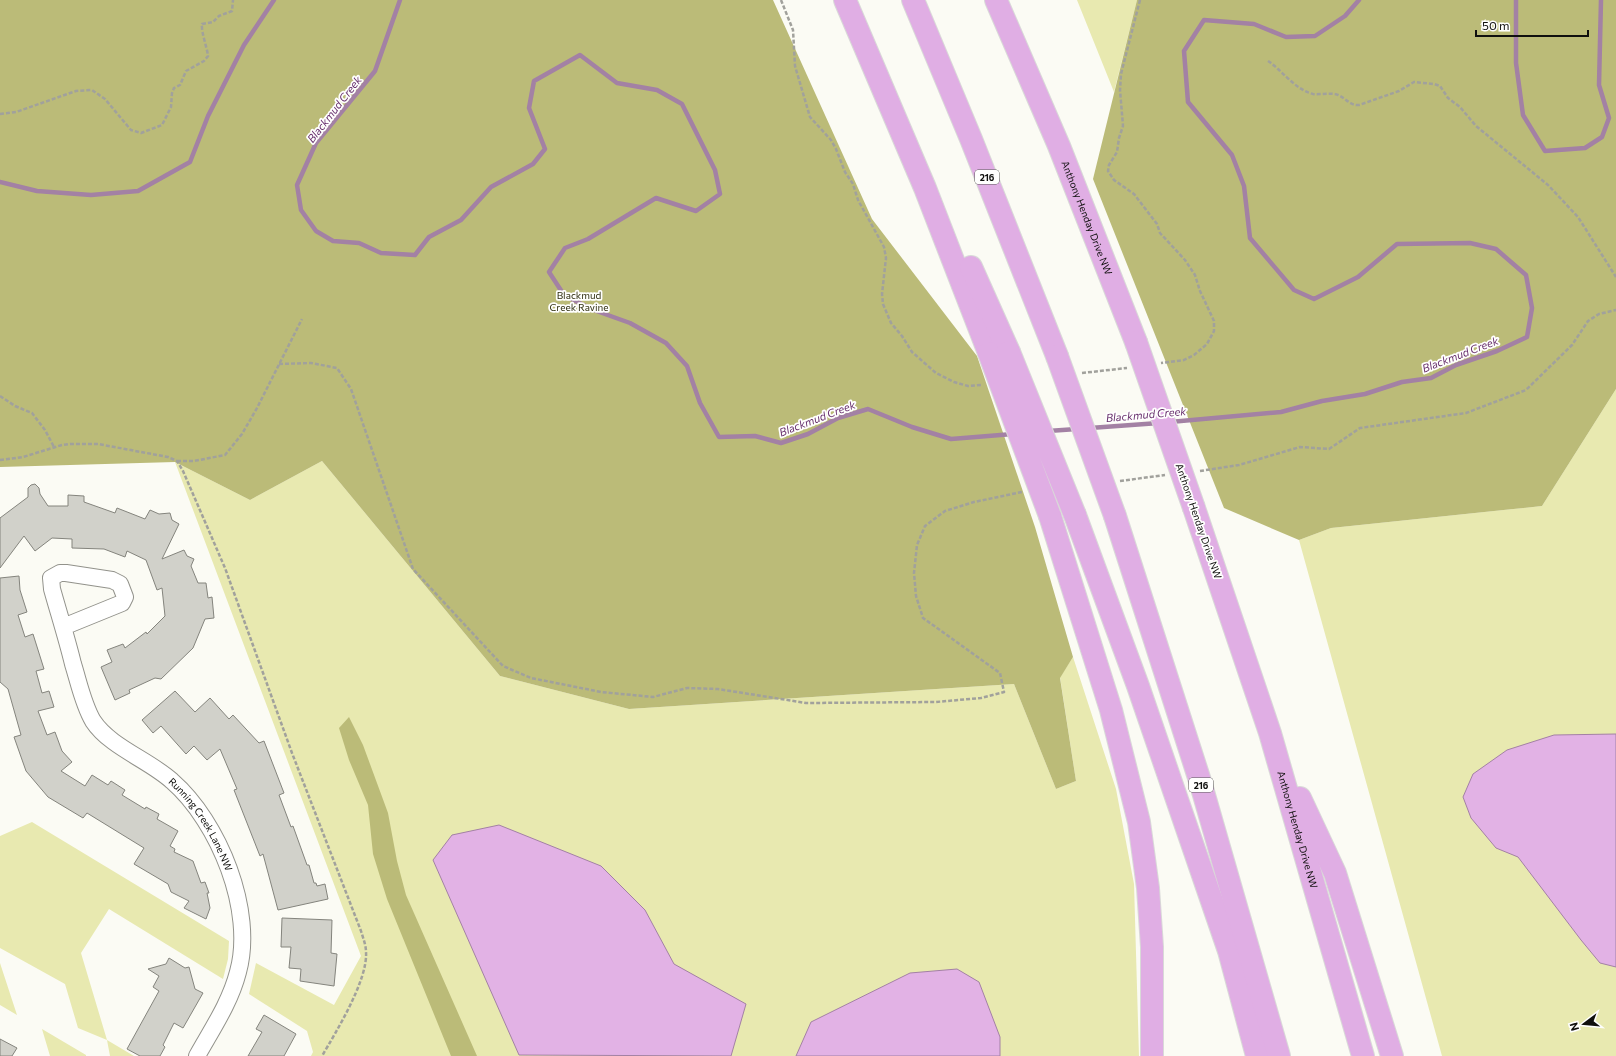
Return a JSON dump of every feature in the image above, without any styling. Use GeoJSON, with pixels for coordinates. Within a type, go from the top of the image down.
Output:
{"type":"FeatureCollection","features":[{"type":"Feature","properties":{"kind":"highway"},"geometry":{"type":"LineString","coordinates":[[845,0],[928,195],[1075,515],[1138,686],[1229,951],[1257,1056]]}},
{"type":"Feature","properties":{"kind":"highway","name":"216"},"geometry":{"type":"LineString","coordinates":[[913,0],[971,139],[1057,356],[1115,516],[1200,781],[1279,1056]]}},
{"type":"Feature","properties":{"kind":"highway","name":"Anthony Henday Drive NW"},"geometry":{"type":"LineString","coordinates":[[996,0],[1059,146],[1136,342],[1194,508],[1270,734],[1363,1056]]}},
{"type":"Feature","properties":{"kind":"highway"},"geometry":{"type":"LineString","coordinates":[[999,352],[1111,710],[1139,822],[1148,888],[1152,947],[1152,1056]]}},
{"type":"Feature","properties":{"kind":"highway"},"geometry":{"type":"LineString","coordinates":[[1270,734],[1335,873],[1392,1056]]}},
{"type":"Feature","properties":{"kind":"street","name":"Running Creek Lane NW"},"geometry":{"type":"LineString","coordinates":[[63,627],[122,603],[125,597],[120,584],[112,580],[66,573],[54,575],[51,578],[51,582],[63,627],[82,695],[93,720],[107,736],[159,770],[187,796],[217,841],[236,891],[242,931],[239,971],[226,1005],[197,1056]]}},
{"type":"Feature","properties":{"kind":"path"},"geometry":{"type":"LineString","coordinates":[[0,114],[16,112],[76,91],[92,90],[105,99],[131,130],[141,133],[162,125],[171,107],[174,88],[180,85],[186,71],[204,62],[208,56],[205,38],[201,28],[202,24],[213,22],[219,16],[232,10],[233,0]]}},
{"type":"Feature","properties":{"kind":"path"},"geometry":{"type":"LineString","coordinates":[[1268,61],[1301,87],[1313,94],[1338,95],[1354,106],[1393,94],[1414,82],[1440,86],[1448,98],[1460,107],[1476,126],[1553,190],[1578,217],[1616,277]]}},
{"type":"Feature","properties":{"kind":"path"},"geometry":{"type":"LineString","coordinates":[[1199,471],[1239,465],[1300,447],[1329,449],[1360,428],[1466,413],[1526,390],[1572,345],[1588,321],[1599,314],[1616,310]]}},
{"type":"Feature","properties":{"kind":"path"},"geometry":{"type":"LineString","coordinates":[[0,460],[23,457],[62,445],[98,444],[162,456],[177,461],[194,461],[225,454],[242,434],[302,319]]}},
{"type":"Feature","properties":{"kind":"path"},"geometry":{"type":"LineString","coordinates":[[279,364],[311,363],[337,368],[351,389],[414,569],[503,666],[531,678],[601,692],[653,697],[687,688],[718,689],[806,703],[936,702],[981,698],[1004,692],[1000,673],[923,618],[916,596],[914,573],[917,544],[925,526],[945,512],[974,502],[1007,494],[1030,491]]}},
{"type":"Feature","properties":{"kind":"path"},"geometry":{"type":"LineString","coordinates":[[0,396],[15,406],[32,413],[45,430],[54,447]]}},
{"type":"Feature","properties":{"kind":"path"},"geometry":{"type":"LineString","coordinates":[[177,461],[225,568],[292,753],[362,931],[367,953],[362,979],[336,1034],[322,1056]]}},
{"type":"Feature","properties":{"kind":"path"},"geometry":{"type":"LineString","coordinates":[[1113,482],[1167,475]]}},
{"type":"Feature","properties":{"kind":"green space","name":"Blackmud Creek Ravine"},"geometry":{"type":"Polygon","coordinates":[[[0,0],[773,0],[872,219],[977,356],[1035,527],[1073,657],[1060,678],[1076,781],[1056,789],[1014,684],[629,709],[500,676],[322,461],[250,500],[175,462],[0,467],[0,0]]]}},
{"type":"Feature","properties":{"kind":"green space"},"geometry":{"type":"Polygon","coordinates":[[[1077,0],[1137,0],[1114,92],[1077,0]]]}},
{"type":"Feature","properties":{"kind":"green space"},"geometry":{"type":"Polygon","coordinates":[[[1137,0],[1616,0],[1616,389],[1542,506],[1331,528],[1299,540],[1224,508],[1093,179],[1137,0]]]}},
{"type":"Feature","properties":{"kind":"green space"},"geometry":{"type":"Polygon","coordinates":[[[1616,389],[1616,1056],[1442,1056],[1299,540],[1331,528],[1542,506],[1616,389]]]}},
{"type":"Feature","properties":{"kind":"green space"},"geometry":{"type":"Polygon","coordinates":[[[322,461],[500,676],[629,709],[1014,684],[1056,789],[1076,781],[1060,677],[1073,657],[1116,789],[1134,884],[1139,1056],[311,1056],[313,1052],[307,1031],[249,994],[256,963],[334,1005],[361,956],[175,462],[250,500],[322,461]]]}},
{"type":"Feature","properties":{"kind":"green space"},"geometry":{"type":"Polygon","coordinates":[[[349,717],[363,745],[388,813],[397,861],[406,895],[477,1056],[451,1056],[387,899],[373,854],[368,805],[349,760],[339,728],[349,717]]]}},
{"type":"Feature","properties":{"kind":"green space"},"geometry":{"type":"Polygon","coordinates":[[[32,822],[229,941],[228,959],[223,979],[109,909],[81,953],[107,1040],[78,1028],[65,984],[0,948],[0,836],[32,822]]]}},
{"type":"Feature","properties":{"kind":"green space"},"geometry":{"type":"Polygon","coordinates":[[[0,963],[17,1015],[0,1005],[0,963]]]}},
{"type":"Feature","properties":{"kind":"green space"},"geometry":{"type":"Polygon","coordinates":[[[42,1029],[86,1055],[86,1056],[50,1056],[42,1029]]]}},
{"type":"Feature","properties":{"kind":"green space"},"geometry":{"type":"Polygon","coordinates":[[[107,1040],[134,1056],[110,1056],[107,1040]]]}},
{"type":"Feature","properties":{"kind":"shaded area"},"geometry":{"type":"Polygon","coordinates":[[[1616,734],[1616,967],[1600,963],[1518,857],[1496,848],[1471,818],[1463,797],[1473,774],[1507,750],[1554,735],[1616,734]]]}},
{"type":"Feature","properties":{"kind":"shaded area"},"geometry":{"type":"Polygon","coordinates":[[[499,825],[601,866],[645,910],[674,964],[746,1004],[731,1056],[519,1055],[433,860],[452,835],[499,825]]]}},
{"type":"Feature","properties":{"kind":"shaded area"},"geometry":{"type":"Polygon","coordinates":[[[957,969],[979,982],[1000,1037],[1000,1056],[796,1056],[811,1022],[910,973],[957,969]]]}},
{"type":"Feature","properties":{"kind":"building"},"geometry":{"type":"Polygon","coordinates":[[[35,484],[39,488],[40,494],[48,506],[68,506],[68,495],[84,496],[84,502],[115,513],[117,508],[145,519],[150,510],[159,514],[170,513],[172,520],[179,524],[162,559],[184,550],[187,556],[194,559],[191,566],[198,583],[206,583],[208,598],[212,597],[214,618],[205,619],[193,648],[161,679],[155,678],[129,690],[130,693],[115,700],[101,667],[112,662],[107,650],[123,644],[125,648],[146,632],[147,634],[165,616],[162,588],[157,590],[146,560],[127,551],[125,557],[104,549],[72,548],[72,539],[52,538],[35,551],[24,536],[0,568],[0,518],[28,497],[28,488],[35,484]]]}},
{"type":"Feature","properties":{"kind":"building"},"geometry":{"type":"Polygon","coordinates":[[[19,576],[20,590],[27,612],[18,615],[25,637],[33,634],[44,669],[36,671],[42,693],[49,691],[54,707],[38,711],[47,735],[55,732],[62,751],[72,762],[61,771],[85,786],[92,775],[108,785],[111,781],[125,790],[122,795],[145,809],[146,807],[159,814],[157,819],[178,831],[170,846],[175,849],[174,852],[193,861],[201,883],[205,882],[209,893],[207,893],[210,908],[206,919],[184,908],[189,901],[171,892],[168,884],[134,864],[144,848],[87,813],[83,818],[48,797],[26,771],[14,737],[21,735],[8,689],[0,682],[0,578],[19,576]]]}},
{"type":"Feature","properties":{"kind":"building"},"geometry":{"type":"Polygon","coordinates":[[[175,691],[195,712],[210,698],[229,719],[233,715],[259,743],[264,741],[284,793],[279,795],[291,827],[293,826],[307,865],[309,865],[314,883],[316,883],[317,886],[325,884],[328,899],[278,910],[263,854],[260,856],[234,790],[237,789],[220,749],[207,760],[194,746],[186,754],[161,726],[153,733],[142,720],[175,691]]]}},
{"type":"Feature","properties":{"kind":"building"},"geometry":{"type":"Polygon","coordinates":[[[282,918],[332,920],[331,953],[337,954],[334,986],[300,981],[301,969],[289,968],[291,947],[281,947],[282,918]]]}},
{"type":"Feature","properties":{"kind":"building"},"geometry":{"type":"Polygon","coordinates":[[[169,958],[185,968],[189,967],[195,989],[203,993],[183,1028],[174,1023],[163,1045],[165,1047],[160,1056],[140,1056],[127,1049],[159,991],[153,987],[159,976],[148,969],[166,964],[169,958]]]}},
{"type":"Feature","properties":{"kind":"building"},"geometry":{"type":"Polygon","coordinates":[[[264,1015],[296,1034],[284,1056],[248,1056],[262,1032],[256,1029],[264,1015]]]}},
{"type":"Feature","properties":{"kind":"building"},"geometry":{"type":"Polygon","coordinates":[[[0,1039],[17,1048],[12,1056],[0,1056],[0,1039]]]}},
{"type":"Feature","properties":{"kind":"waterway","name":"Blackmud Creek"},"geometry":{"type":"LineString","coordinates":[[0,182],[37,191],[91,195],[138,191],[190,162],[208,116],[244,45],[274,0]]}},
{"type":"Feature","properties":{"kind":"waterway","name":"Blackmud Creek"},"geometry":{"type":"LineString","coordinates":[[400,0],[375,71],[316,143],[297,185],[301,210],[316,231],[333,241],[359,243],[381,253],[415,255],[429,237],[461,220],[491,187],[533,164],[545,149],[529,108],[534,81],[580,55],[617,83],[657,90],[682,104],[715,170],[720,194],[696,211],[656,198],[588,239],[565,248],[549,272],[564,295],[591,309],[630,323],[666,343],[687,366],[700,403],[719,437],[755,436],[781,443],[808,434],[838,418],[868,409],[912,427],[951,439],[1013,434]]}},
{"type":"Feature","properties":{"kind":"waterway","name":"Blackmud Creek"},"geometry":{"type":"LineString","coordinates":[[1170,422],[1281,412],[1322,401],[1365,394],[1402,382],[1431,378],[1456,365],[1497,351],[1527,337],[1532,308],[1526,275],[1496,249],[1470,243],[1397,244],[1358,277],[1314,299],[1294,290],[1250,238],[1244,186],[1232,155],[1188,102],[1184,51],[1204,20],[1254,24],[1286,37],[1315,36],[1345,16],[1359,0]]}},
{"type":"Feature","properties":{"kind":"waterway","name":"Blackmud Creek"},"geometry":{"type":"LineString","coordinates":[[1516,0],[1516,63],[1523,115],[1545,151],[1585,148],[1602,137],[1609,118],[1599,85],[1601,0]]}},
{"type":"Feature","properties":{"kind":"waterway","name":"Blackmud Creek"},"geometry":{"type":"LineString","coordinates":[[1090,428],[1159,423]]}},
{"type":"Feature","properties":{"kind":"waterway","name":"Blackmud Creek"},"geometry":{"type":"LineString","coordinates":[[1048,431],[1077,429]]}}]}
